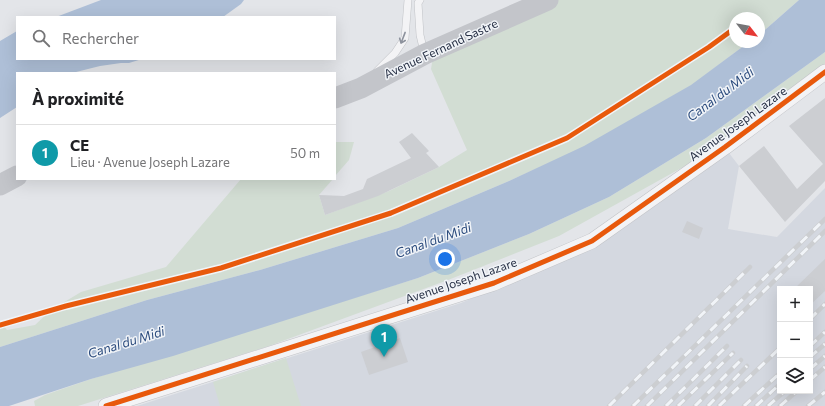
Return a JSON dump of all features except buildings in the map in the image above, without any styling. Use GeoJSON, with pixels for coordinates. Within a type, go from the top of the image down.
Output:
{"type":"FeatureCollection","features":[{"type":"Feature","properties":{"kind":"main road","name":"Avenue Fernand Sastre"},"geometry":{"type":"LineString","coordinates":[[336,98],[361,88],[425,54],[548,0]]}},
{"type":"Feature","properties":{"kind":"main road"},"geometry":{"type":"LineString","coordinates":[[0,186],[16,177]]}},
{"type":"Feature","properties":{"kind":"street","name":"Avenue Joseph Lazare"},"geometry":{"type":"LineString","coordinates":[[106,406],[494,283],[592,241],[725,147],[825,72]]}},
{"type":"Feature","properties":{"kind":"lane"},"geometry":{"type":"LineString","coordinates":[[361,88],[396,53],[405,38],[408,0]]}},
{"type":"Feature","properties":{"kind":"lane"},"geometry":{"type":"LineString","coordinates":[[420,0],[418,3],[420,35],[425,54]]}},
{"type":"Feature","properties":{"kind":"shaded area"},"geometry":{"type":"Polygon","coordinates":[[[548,0],[799,0],[765,30],[765,12],[729,12],[729,48],[741,48],[692,85],[584,147],[509,181],[398,228],[260,270],[147,300],[0,347],[0,321],[7,330],[35,325],[51,310],[81,292],[166,267],[240,180],[332,180],[319,195],[325,215],[389,191],[439,167],[467,150],[431,69],[434,51],[548,0]]]}},
{"type":"Feature","properties":{"kind":"shaded area"},"geometry":{"type":"Polygon","coordinates":[[[825,52],[825,67],[703,156],[559,236],[448,280],[269,346],[78,406],[35,406],[34,401],[45,395],[91,379],[418,278],[529,234],[609,197],[706,138],[825,52]]]}},
{"type":"Feature","properties":{"kind":"shaded area"},"geometry":{"type":"Polygon","coordinates":[[[336,142],[354,142],[349,160],[336,175],[336,142]]]}},
{"type":"Feature","properties":{"kind":"shaded area"},"geometry":{"type":"Polygon","coordinates":[[[729,153],[739,166],[728,229],[777,237],[825,188],[825,406],[137,406],[461,303],[596,245],[628,225],[729,153]]]}},
{"type":"Feature","properties":{"kind":"shaded area"},"geometry":{"type":"Polygon","coordinates":[[[286,358],[301,406],[220,406],[213,382],[286,358]]]}},
{"type":"Feature","properties":{"kind":"water"},"geometry":{"type":"Polygon","coordinates":[[[101,0],[244,0],[241,4],[224,16],[59,16],[101,0]]]}},
{"type":"Feature","properties":{"kind":"water","name":"Canal du Midi"},"geometry":{"type":"Polygon","coordinates":[[[799,0],[825,0],[825,52],[706,138],[609,197],[529,234],[418,278],[173,356],[91,379],[9,406],[0,406],[0,347],[147,300],[260,270],[398,228],[509,181],[584,146],[691,85],[741,48],[765,48],[765,30],[799,0]]]}},
{"type":"Feature","properties":{"kind":"water"},"geometry":{"type":"Polygon","coordinates":[[[16,32],[16,60],[139,60],[129,63],[100,66],[76,72],[16,72],[16,108],[0,118],[0,41],[16,32]]]}},
{"type":"Feature","properties":{"kind":"railway"},"geometry":{"type":"LineString","coordinates":[[633,406],[825,219]]}},
{"type":"Feature","properties":{"kind":"railway"},"geometry":{"type":"LineString","coordinates":[[647,406],[825,231]]}},
{"type":"Feature","properties":{"kind":"railway"},"geometry":{"type":"LineString","coordinates":[[609,406],[750,267]]}},
{"type":"Feature","properties":{"kind":"railway"},"geometry":{"type":"LineString","coordinates":[[813,316],[825,304]]}},
{"type":"Feature","properties":{"kind":"railway"},"geometry":{"type":"LineString","coordinates":[[813,343],[825,332]]}},
{"type":"Feature","properties":{"kind":"railway"},"geometry":{"type":"LineString","coordinates":[[813,354],[825,344]]}},
{"type":"Feature","properties":{"kind":"railway"},"geometry":{"type":"LineString","coordinates":[[666,406],[727,346]]}},
{"type":"Feature","properties":{"kind":"railway"},"geometry":{"type":"LineString","coordinates":[[719,406],[777,351]]}},
{"type":"Feature","properties":{"kind":"railway"},"geometry":{"type":"LineString","coordinates":[[678,406],[733,353]]}},
{"type":"Feature","properties":{"kind":"railway"},"geometry":{"type":"LineString","coordinates":[[813,366],[825,356]]}},
{"type":"Feature","properties":{"kind":"railway"},"geometry":{"type":"LineString","coordinates":[[695,406],[741,360]]}},
{"type":"Feature","properties":{"kind":"railway"},"geometry":{"type":"LineString","coordinates":[[708,406],[747,366]]}},
{"type":"Feature","properties":{"kind":"railway"},"geometry":{"type":"LineString","coordinates":[[813,377],[825,367]]}},
{"type":"Feature","properties":{"kind":"railway"},"geometry":{"type":"LineString","coordinates":[[744,406],[777,376]]}},
{"type":"Feature","properties":{"kind":"railway"},"geometry":{"type":"LineString","coordinates":[[756,406],[777,387]]}},
{"type":"Feature","properties":{"kind":"railway"},"geometry":{"type":"LineString","coordinates":[[808,406],[825,392]]}},
{"type":"Feature","properties":{"kind":"railway"},"geometry":{"type":"LineString","coordinates":[[768,406],[782,394]]}},
{"type":"Feature","properties":{"kind":"railway"},"geometry":{"type":"LineString","coordinates":[[780,406],[794,394]]}},
{"type":"Feature","properties":{"kind":"cycle path"},"geometry":{"type":"LineString","coordinates":[[0,325],[66,306],[221,268],[391,213],[567,138],[709,47],[729,32]]}},
{"type":"Feature","properties":{"kind":"cycle path"},"geometry":{"type":"LineString","coordinates":[[106,406],[494,283],[592,241],[725,147],[825,72]]}},
{"type":"Feature","properties":{"kind":"place","name":"CE"},"geometry":{"type":"Point","coordinates":[384,357]}}]}
